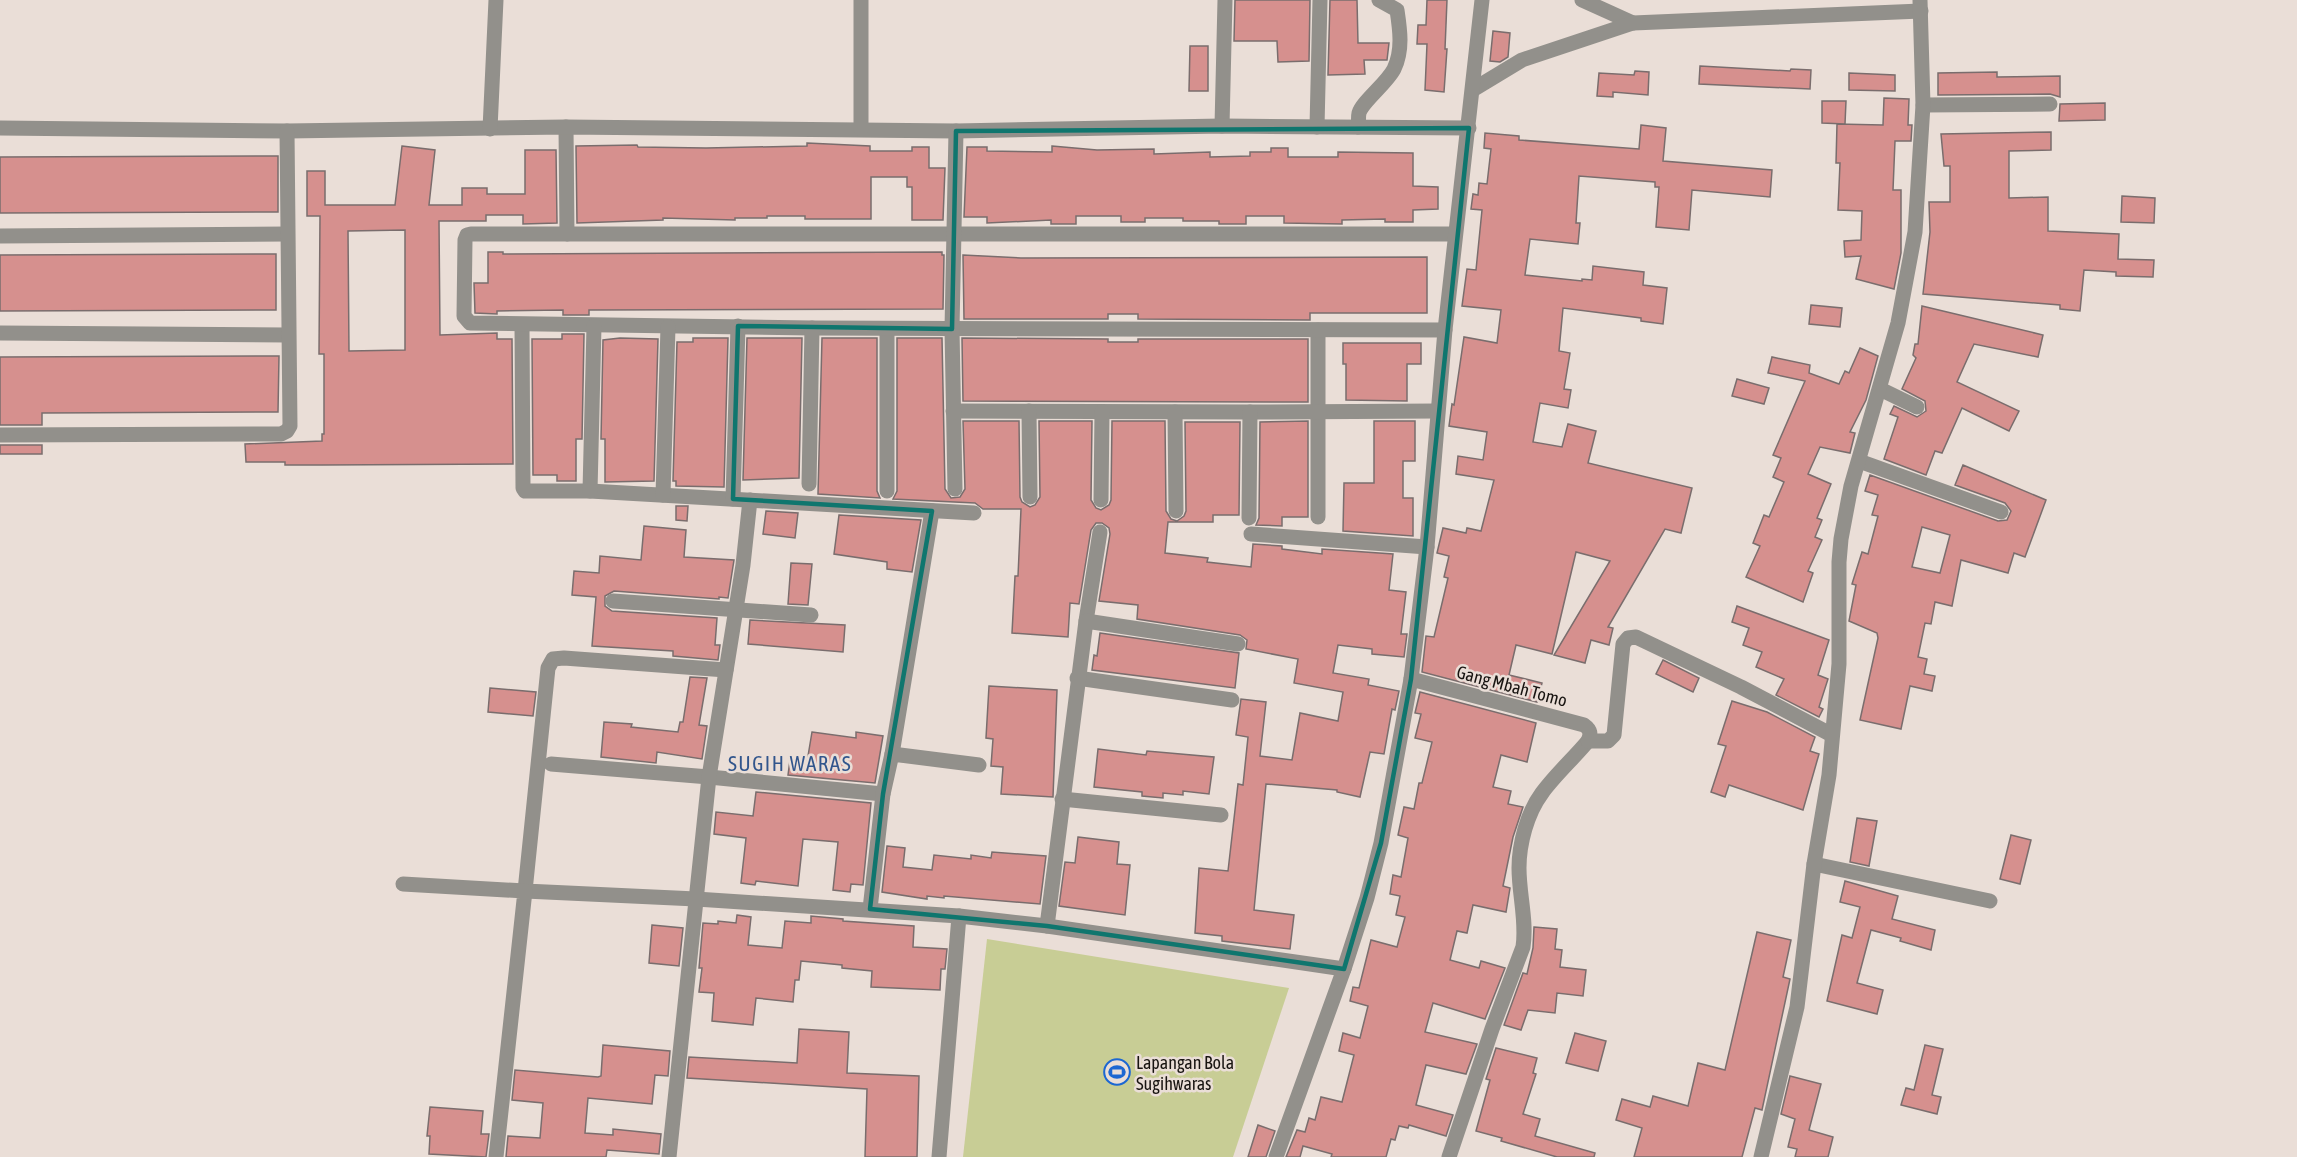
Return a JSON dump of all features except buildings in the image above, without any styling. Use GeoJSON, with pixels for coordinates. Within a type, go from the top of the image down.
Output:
{"type":"FeatureCollection","features":[{"type":"Feature","properties":{"kind":"street"},"geometry":{"type":"LineString","coordinates":[[494,129],[496,0]]}},
{"type":"Feature","properties":{"kind":"street"},"geometry":{"type":"LineString","coordinates":[[861,0],[861,129]]}},
{"type":"Feature","properties":{"kind":"street"},"geometry":{"type":"LineString","coordinates":[[1221,126],[1224,0]]}},
{"type":"Feature","properties":{"kind":"street"},"geometry":{"type":"LineString","coordinates":[[1317,127],[1320,0]]}},
{"type":"Feature","properties":{"kind":"street"},"geometry":{"type":"LineString","coordinates":[[1358,127],[1361,110],[1394,70],[1399,54],[1400,34],[1397,10],[1379,0]]}},
{"type":"Feature","properties":{"kind":"street"},"geometry":{"type":"LineString","coordinates":[[1276,1157],[1344,969],[1366,898],[1381,843],[1412,679],[1427,547],[1445,330],[1474,89],[1482,0]]}},
{"type":"Feature","properties":{"kind":"street"},"geometry":{"type":"LineString","coordinates":[[1582,0],[1633,23]]}},
{"type":"Feature","properties":{"kind":"street"},"geometry":{"type":"LineString","coordinates":[[1474,89],[1522,60],[1633,23],[1921,5],[1923,105],[1918,196],[1910,270],[1881,390],[1859,460],[1841,539],[1840,632],[1829,775],[1814,864],[1797,1007],[1761,1157]]}},
{"type":"Feature","properties":{"kind":"street"},"geometry":{"type":"LineString","coordinates":[[1923,105],[2050,104]]}},
{"type":"Feature","properties":{"kind":"street"},"geometry":{"type":"LineString","coordinates":[[0,128],[287,131],[566,127],[956,131],[1221,126],[1469,128]]}},
{"type":"Feature","properties":{"kind":"street"},"geometry":{"type":"LineString","coordinates":[[566,127],[567,234]]}},
{"type":"Feature","properties":{"kind":"street"},"geometry":{"type":"LineString","coordinates":[[0,435],[282,434],[287,431],[290,426],[287,335],[287,131]]}},
{"type":"Feature","properties":{"kind":"street"},"geometry":{"type":"LineString","coordinates":[[955,489],[952,329],[956,131]]}},
{"type":"Feature","properties":{"kind":"street"},"geometry":{"type":"LineString","coordinates":[[0,236],[287,234]]}},
{"type":"Feature","properties":{"kind":"street"},"geometry":{"type":"LineString","coordinates":[[1445,330],[887,329],[470,324],[466,321],[464,306],[465,240],[467,235],[567,234],[1455,234]]}},
{"type":"Feature","properties":{"kind":"street"},"geometry":{"type":"LineString","coordinates":[[522,326],[524,489],[526,491],[590,491],[974,513]]}},
{"type":"Feature","properties":{"kind":"street"},"geometry":{"type":"LineString","coordinates":[[590,491],[594,326]]}},
{"type":"Feature","properties":{"kind":"street"},"geometry":{"type":"LineString","coordinates":[[734,499],[738,326]]}},
{"type":"Feature","properties":{"kind":"street"},"geometry":{"type":"LineString","coordinates":[[663,495],[668,327]]}},
{"type":"Feature","properties":{"kind":"street"},"geometry":{"type":"LineString","coordinates":[[809,484],[812,328]]}},
{"type":"Feature","properties":{"kind":"street"},"geometry":{"type":"LineString","coordinates":[[887,329],[887,491]]}},
{"type":"Feature","properties":{"kind":"street"},"geometry":{"type":"LineString","coordinates":[[1318,330],[1318,517]]}},
{"type":"Feature","properties":{"kind":"street"},"geometry":{"type":"LineString","coordinates":[[0,333],[287,335]]}},
{"type":"Feature","properties":{"kind":"street"},"geometry":{"type":"LineString","coordinates":[[1881,390],[1917,407]]}},
{"type":"Feature","properties":{"kind":"street"},"geometry":{"type":"LineString","coordinates":[[953,411],[1437,411]]}},
{"type":"Feature","properties":{"kind":"street"},"geometry":{"type":"LineString","coordinates":[[1029,411],[1030,497]]}},
{"type":"Feature","properties":{"kind":"street"},"geometry":{"type":"LineString","coordinates":[[1101,500],[1102,412]]}},
{"type":"Feature","properties":{"kind":"street"},"geometry":{"type":"LineString","coordinates":[[1175,412],[1176,511]]}},
{"type":"Feature","properties":{"kind":"street"},"geometry":{"type":"LineString","coordinates":[[1249,518],[1250,412]]}},
{"type":"Feature","properties":{"kind":"street"},"geometry":{"type":"LineString","coordinates":[[1859,460],[2001,512]]}},
{"type":"Feature","properties":{"kind":"street"},"geometry":{"type":"LineString","coordinates":[[669,1157],[709,777],[736,610],[750,500]]}},
{"type":"Feature","properties":{"kind":"street"},"geometry":{"type":"LineString","coordinates":[[870,909],[883,794],[892,754],[932,511]]}},
{"type":"Feature","properties":{"kind":"street"},"geometry":{"type":"LineString","coordinates":[[1047,926],[1077,678],[1100,532]]}},
{"type":"Feature","properties":{"kind":"street"},"geometry":{"type":"LineString","coordinates":[[1251,534],[1427,547]]}},
{"type":"Feature","properties":{"kind":"street"},"geometry":{"type":"LineString","coordinates":[[613,601],[810,615]]}},
{"type":"Feature","properties":{"kind":"street"},"geometry":{"type":"LineString","coordinates":[[1086,621],[1238,644]]}},
{"type":"Feature","properties":{"kind":"street"},"geometry":{"type":"LineString","coordinates":[[1449,1157],[1492,1029],[1523,947],[1525,935],[1519,868],[1521,849],[1532,809],[1541,794],[1597,741],[1612,739],[1616,728],[1623,644],[1628,638],[1636,636],[1741,687],[1832,735]]}},
{"type":"Feature","properties":{"kind":"street"},"geometry":{"type":"LineString","coordinates":[[496,1157],[550,662],[559,657],[726,670]]}},
{"type":"Feature","properties":{"kind":"street"},"geometry":{"type":"LineString","coordinates":[[1077,678],[1232,700]]}},
{"type":"Feature","properties":{"kind":"street","name":"Gang Mbah Tomo"},"geometry":{"type":"LineString","coordinates":[[1412,679],[1584,725],[1597,741]]}},
{"type":"Feature","properties":{"kind":"street"},"geometry":{"type":"LineString","coordinates":[[892,754],[980,765]]}},
{"type":"Feature","properties":{"kind":"street"},"geometry":{"type":"LineString","coordinates":[[551,764],[883,794]]}},
{"type":"Feature","properties":{"kind":"street"},"geometry":{"type":"LineString","coordinates":[[1062,799],[1221,815]]}},
{"type":"Feature","properties":{"kind":"street"},"geometry":{"type":"LineString","coordinates":[[1814,864],[1990,901]]}},
{"type":"Feature","properties":{"kind":"street"},"geometry":{"type":"LineString","coordinates":[[404,884],[870,909],[959,916],[1047,926],[1344,969]]}},
{"type":"Feature","properties":{"kind":"street"},"geometry":{"type":"LineString","coordinates":[[939,1157],[959,916]]}},
{"type":"Feature","properties":{"kind":"highlighted area"},"geometry":{"type":"Polygon","coordinates":[[[1469,128],[1411,679],[1381,843],[1344,969],[1047,926],[870,909],[883,794],[932,511],[733,499],[738,326],[952,329],[956,131],[1469,128]]]}},
{"type":"Feature","properties":{"kind":"green space","name":"Lapangan Bola Sugihwaras"},"geometry":{"type":"Polygon","coordinates":[[[987,939],[1289,988],[1233,1157],[963,1157],[987,939]]]}},
{"type":"Feature","properties":{"kind":"place","name":"Lapangan Bola Sugihwaras"},"geometry":{"type":"Point","coordinates":[1117,1072]}},
{"type":"Feature","properties":{"kind":"district","name":"SUGIH WARAS"},"geometry":{"type":"Point","coordinates":[790,763]}}]}
